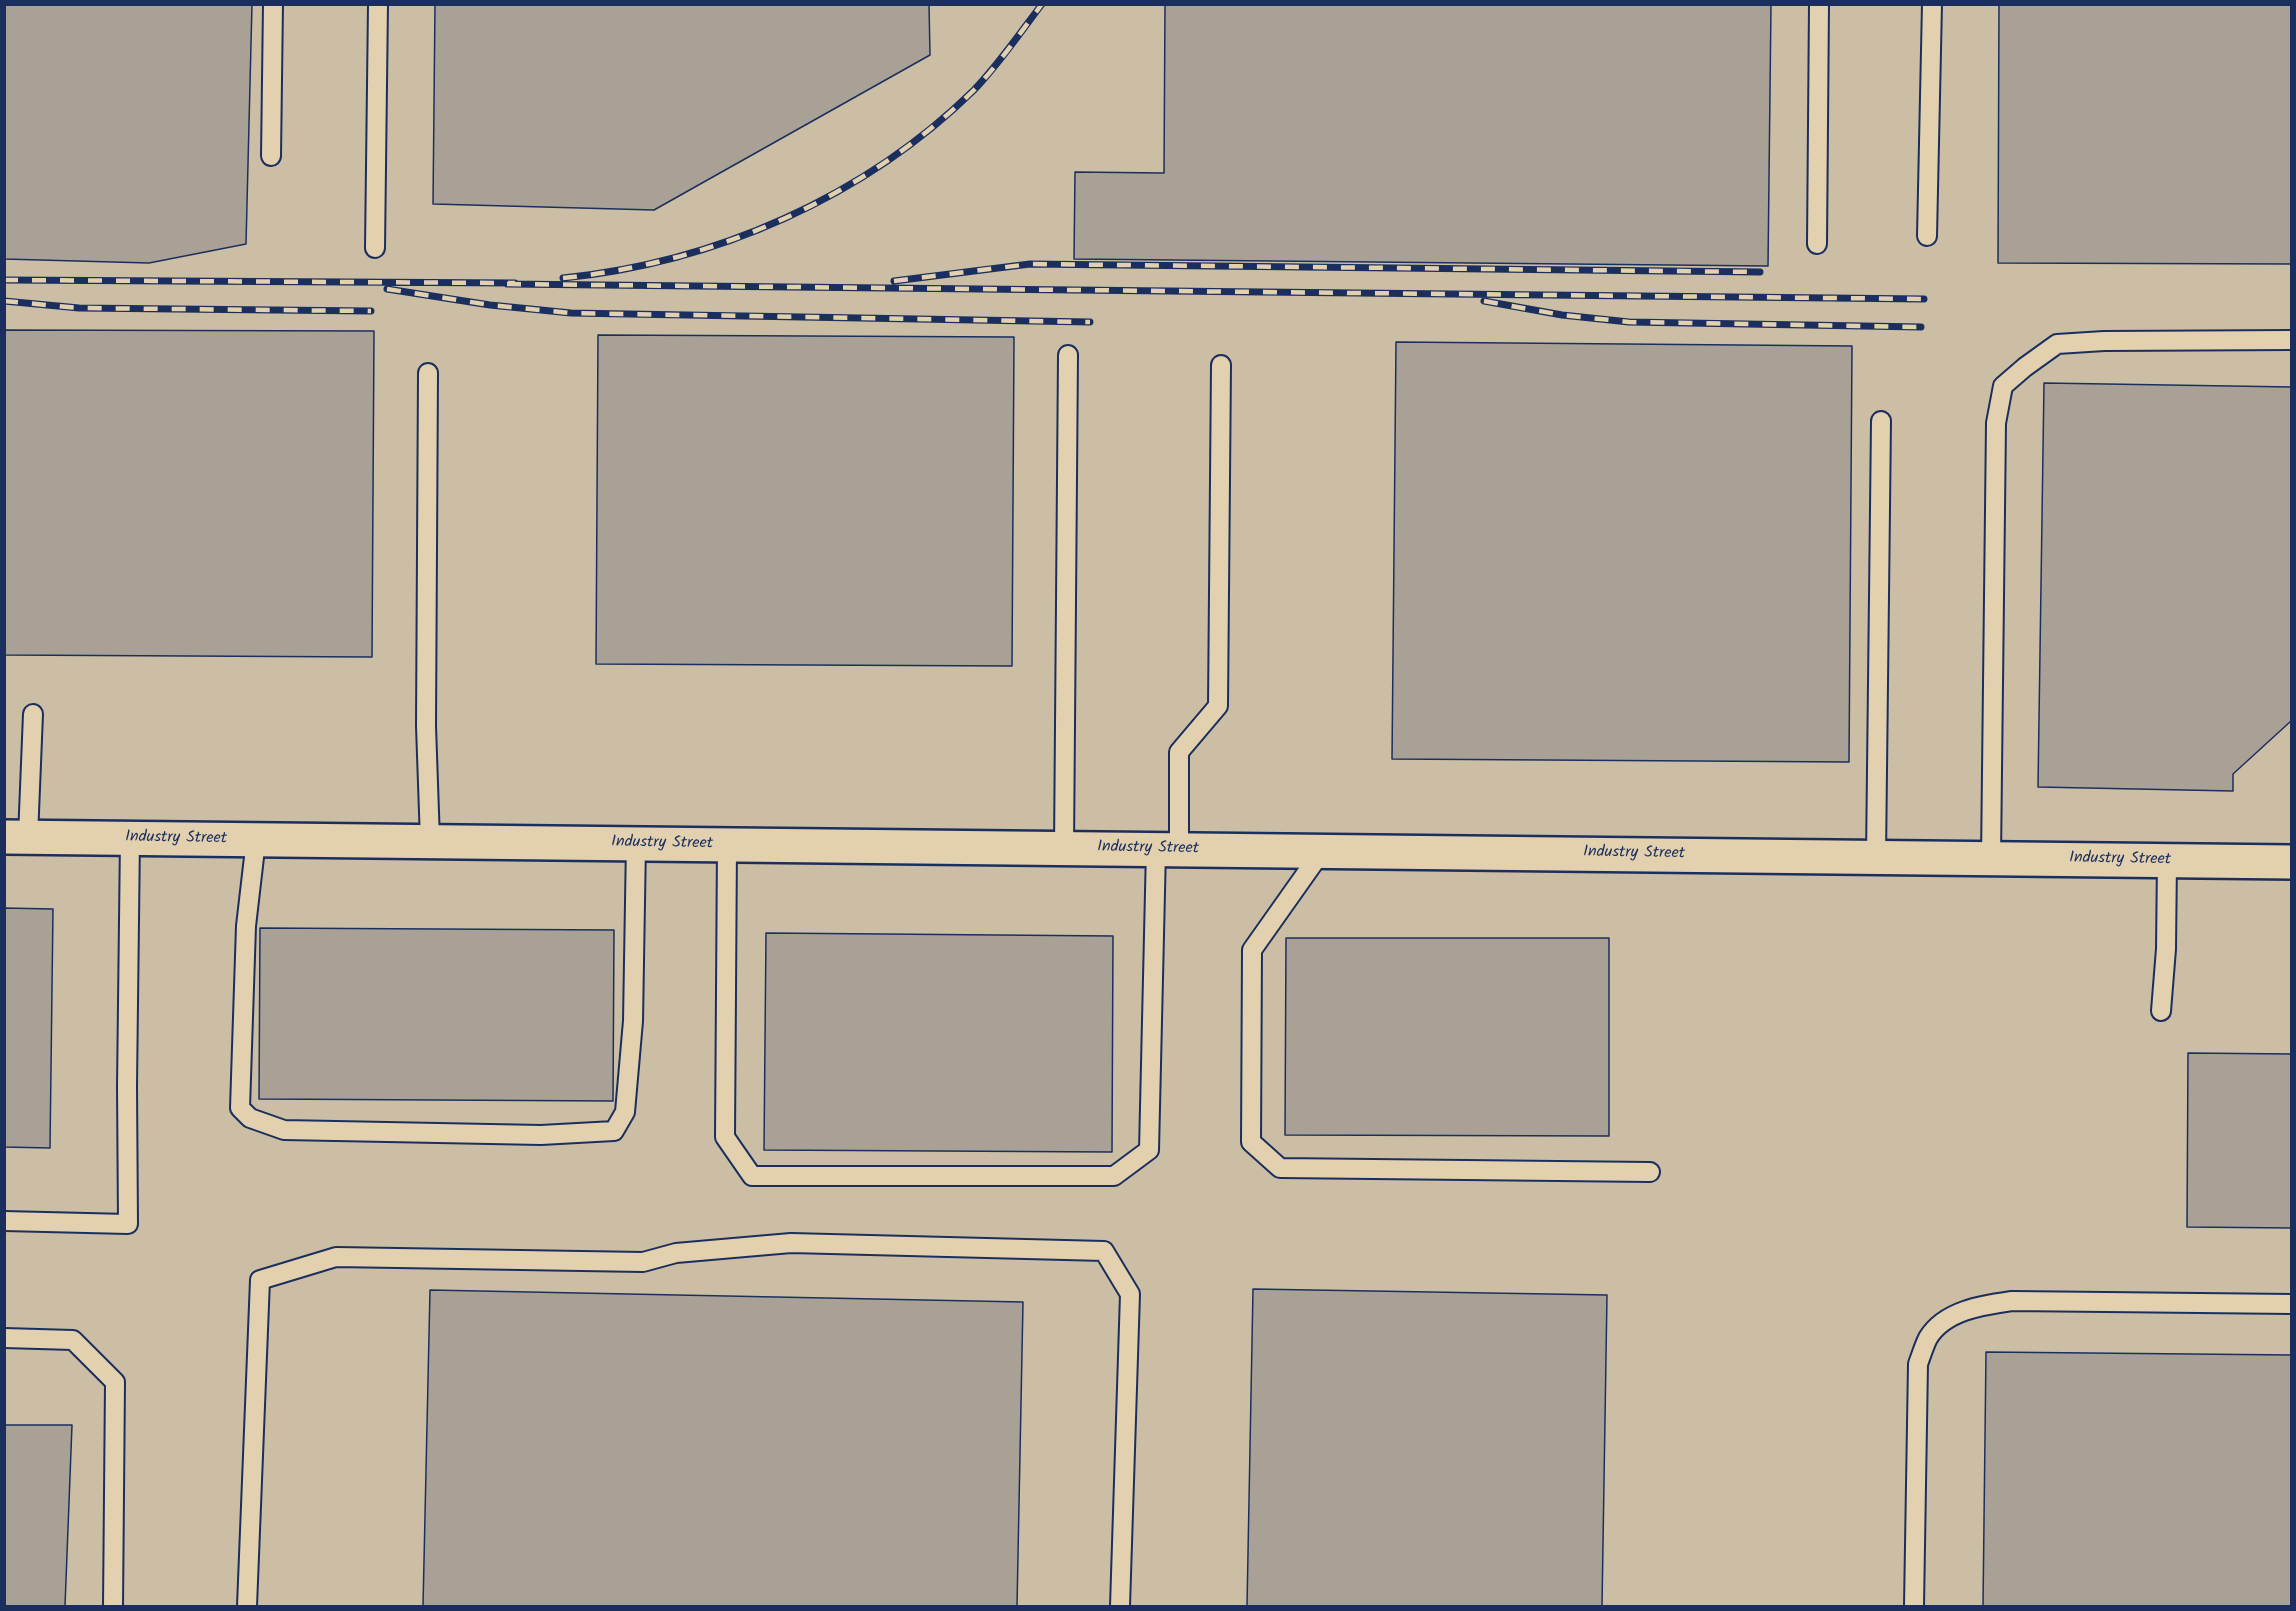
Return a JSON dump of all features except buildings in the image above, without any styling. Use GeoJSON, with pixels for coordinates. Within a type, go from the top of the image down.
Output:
{"type":"FeatureCollection","features":[{"type":"Feature","properties":{"kind":"street","name":"Industry Street"},"geometry":{"type":"LineString","coordinates":[[16,837],[2292,862]]}},
{"type":"Feature","properties":{"kind":"lane"},"geometry":{"type":"LineString","coordinates":[[271,156],[273,4]]}},
{"type":"Feature","properties":{"kind":"lane"},"geometry":{"type":"LineString","coordinates":[[375,248],[378,4]]}},
{"type":"Feature","properties":{"kind":"lane"},"geometry":{"type":"LineString","coordinates":[[1817,244],[1819,4]]}},
{"type":"Feature","properties":{"kind":"lane"},"geometry":{"type":"LineString","coordinates":[[1927,236],[1932,4]]}},
{"type":"Feature","properties":{"kind":"lane"},"geometry":{"type":"LineString","coordinates":[[1991,858],[1996,423],[2003,386],[2057,344],[2104,341],[2292,340]]}},
{"type":"Feature","properties":{"kind":"lane"},"geometry":{"type":"LineString","coordinates":[[1064,847],[1068,355]]}},
{"type":"Feature","properties":{"kind":"lane"},"geometry":{"type":"LineString","coordinates":[[727,844],[725,1137],[752,1176],[1114,1176],[1149,1150],[1167,849],[1179,752],[1218,706],[1221,365]]}},
{"type":"Feature","properties":{"kind":"lane"},"geometry":{"type":"LineString","coordinates":[[428,373],[426,726],[429,842]]}},
{"type":"Feature","properties":{"kind":"lane"},"geometry":{"type":"LineString","coordinates":[[1876,857],[1881,421]]}},
{"type":"Feature","properties":{"kind":"lane"},"geometry":{"type":"LineString","coordinates":[[16,837],[33,714]]}},
{"type":"Feature","properties":{"kind":"lane"},"geometry":{"type":"LineString","coordinates":[[4,1221],[128,1224],[130,838]]}},
{"type":"Feature","properties":{"kind":"lane"},"geometry":{"type":"LineString","coordinates":[[256,840],[246,926],[240,1108],[250,1118],[284,1130],[541,1134],[614,1131],[626,1112],[633,1021],[636,843]]}},
{"type":"Feature","properties":{"kind":"lane"},"geometry":{"type":"LineString","coordinates":[[1322,851],[1252,950],[1251,1142],[1280,1168],[1650,1172]]}},
{"type":"Feature","properties":{"kind":"lane"},"geometry":{"type":"LineString","coordinates":[[2161,1011],[2166,949],[2167,860]]}},
{"type":"Feature","properties":{"kind":"lane"},"geometry":{"type":"LineString","coordinates":[[248,1606],[260,1280],[336,1257],[643,1262],[676,1253],[791,1243],[1104,1251],[1130,1294],[1119,1606]]}},
{"type":"Feature","properties":{"kind":"lane"},"geometry":{"type":"LineString","coordinates":[[1914,1606],[1918,1364],[1929,1336],[1949,1318],[1974,1306],[2012,1301],[2292,1304]]}},
{"type":"Feature","properties":{"kind":"lane"},"geometry":{"type":"LineString","coordinates":[[4,1338],[74,1340],[115,1382],[112,1606]]}},
{"type":"Feature","properties":{"kind":"shaded area"},"geometry":{"type":"Polygon","coordinates":[[[5,5],[2291,5],[2291,1606],[5,1606],[5,5]]]}},
{"type":"Feature","properties":{"kind":"railway"},"geometry":{"type":"LineString","coordinates":[[563,278],[620,270],[676,257],[731,240],[784,219],[836,193],[885,162],[931,128],[974,90],[1001,59],[1042,4]]}},
{"type":"Feature","properties":{"kind":"railway"},"geometry":{"type":"LineString","coordinates":[[894,281],[1030,264],[1760,272]]}},
{"type":"Feature","properties":{"kind":"railway"},"geometry":{"type":"LineString","coordinates":[[4,280],[515,283]]}},
{"type":"Feature","properties":{"kind":"railway"},"geometry":{"type":"LineString","coordinates":[[507,284],[1924,299]]}},
{"type":"Feature","properties":{"kind":"railway"},"geometry":{"type":"LineString","coordinates":[[387,289],[490,305],[571,313],[1090,322]]}},
{"type":"Feature","properties":{"kind":"railway"},"geometry":{"type":"LineString","coordinates":[[4,301],[79,308],[371,311]]}},
{"type":"Feature","properties":{"kind":"railway"},"geometry":{"type":"LineString","coordinates":[[1484,301],[1562,315],[1629,322],[1921,327]]}}]}
